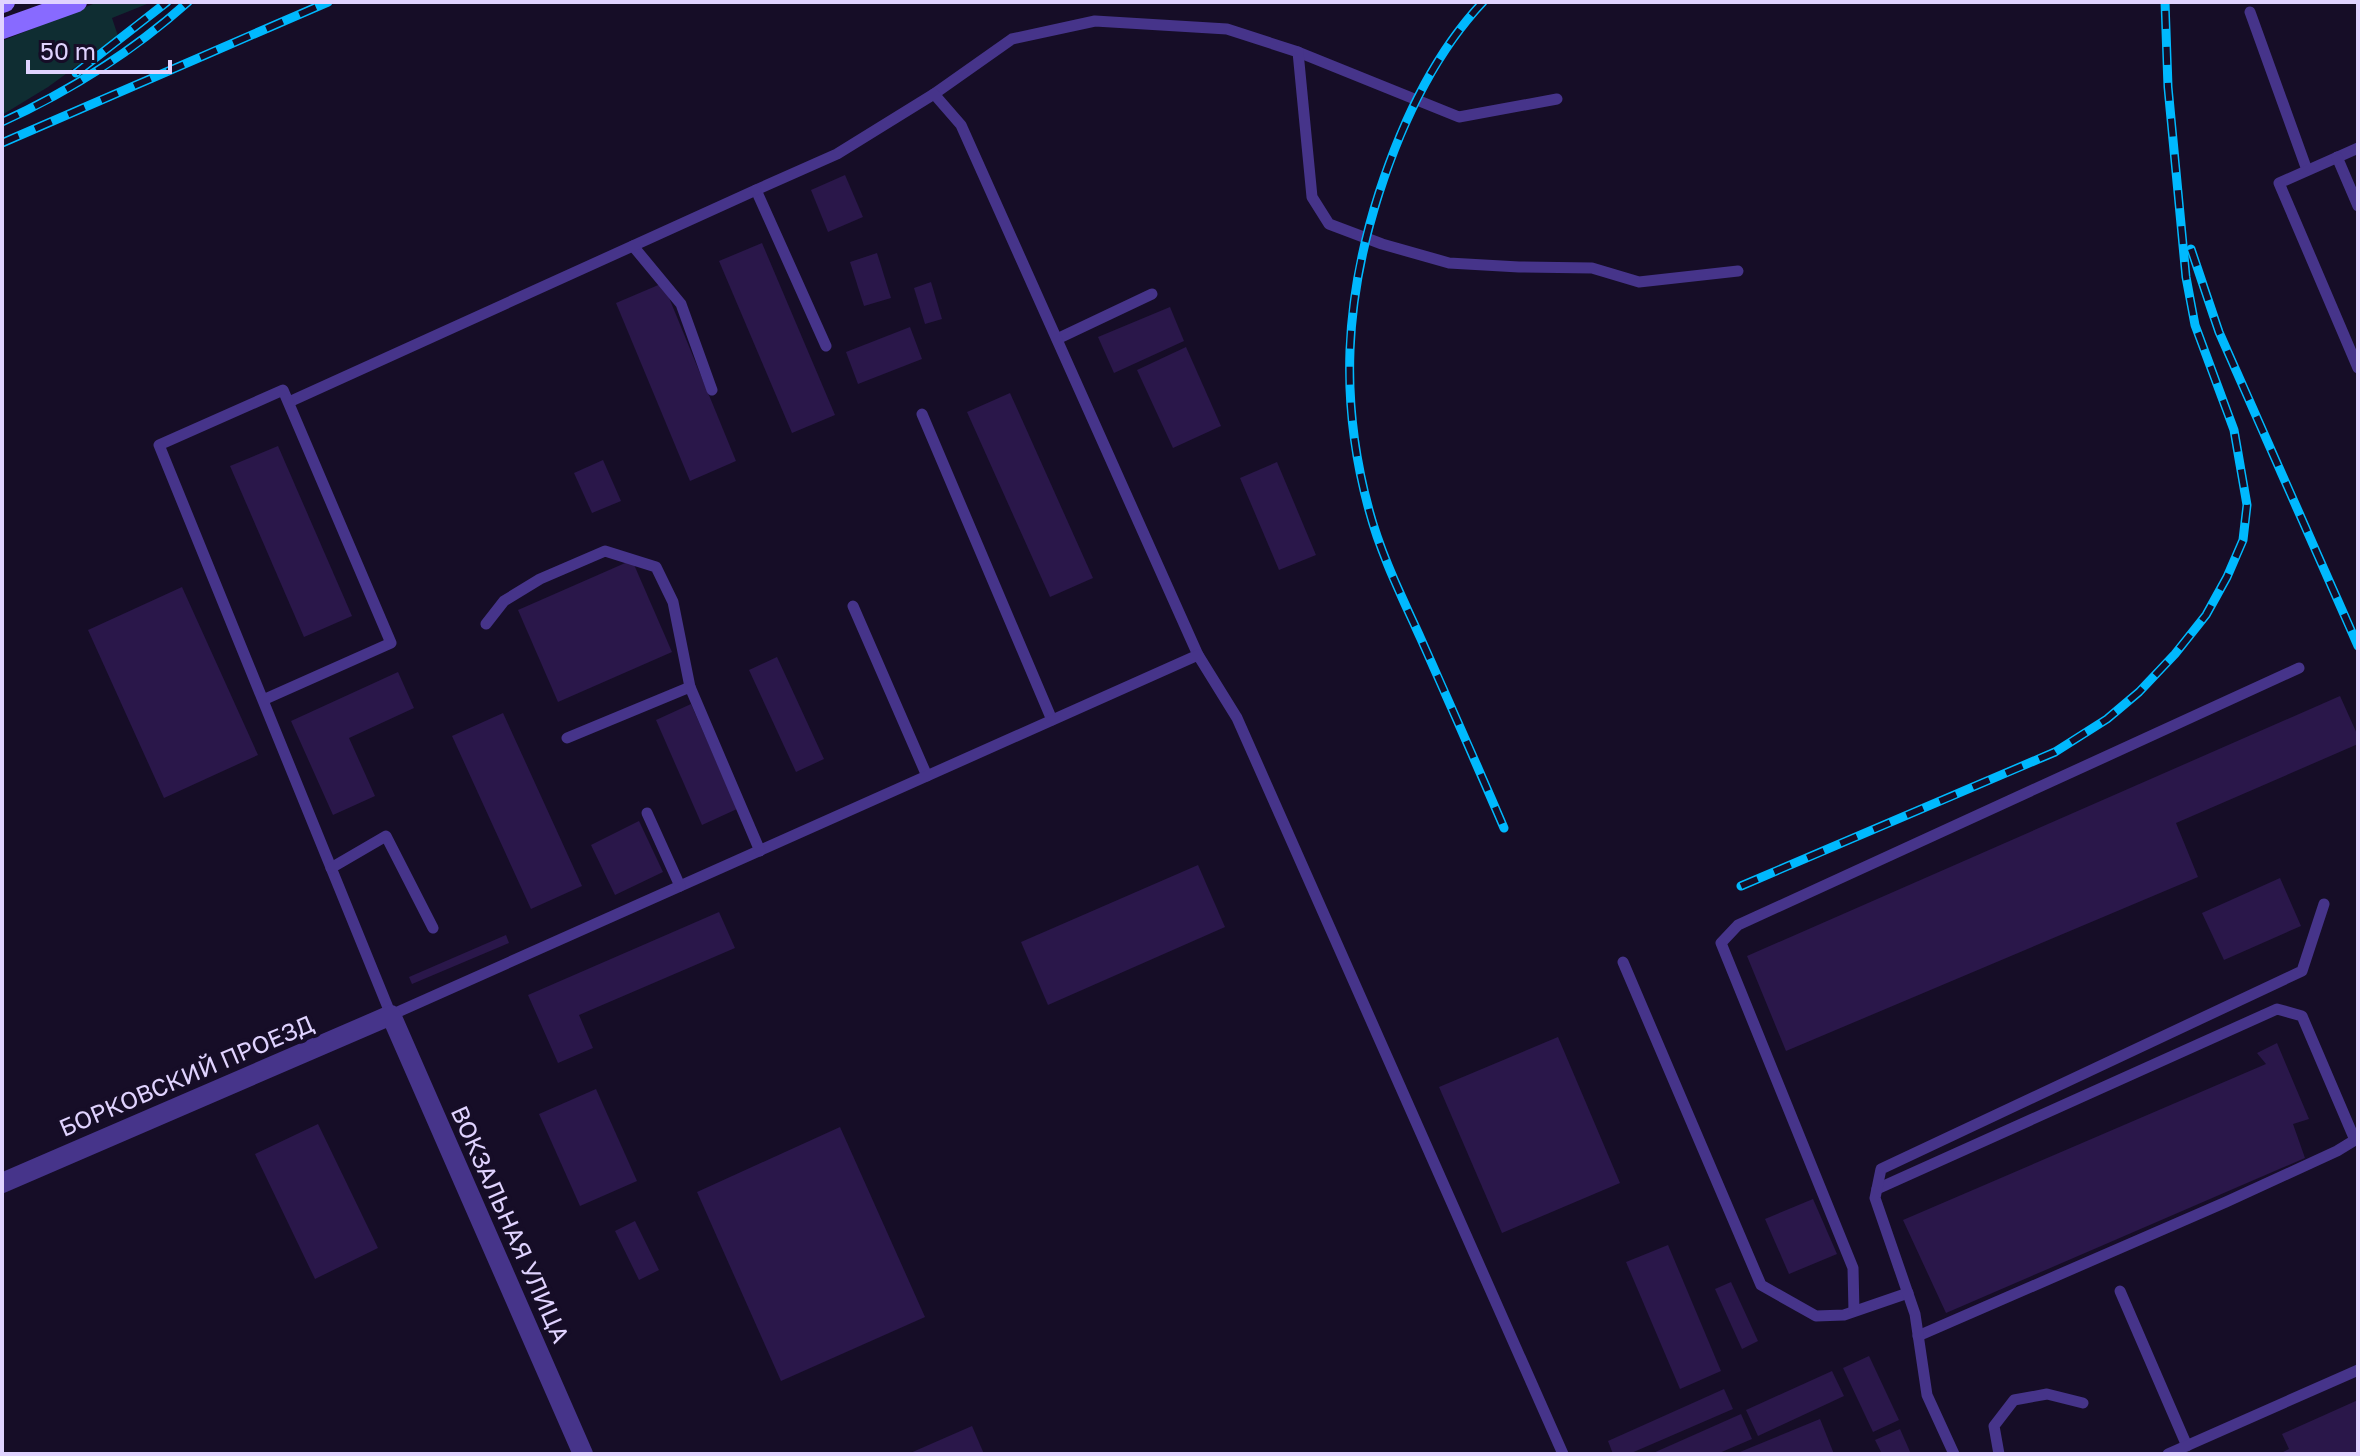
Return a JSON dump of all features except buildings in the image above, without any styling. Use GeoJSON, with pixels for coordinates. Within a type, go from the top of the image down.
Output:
{"type":"FeatureCollection","features":[{"type":"Feature","properties":{"kind":"main road"},"geometry":{"type":"LineString","coordinates":[[2,29],[77,2]]}},
{"type":"Feature","properties":{"kind":"street","name":"БОРКОВСКИЙ ПРОЕЗД"},"geometry":{"type":"LineString","coordinates":[[2,1183],[391,1015]]}},
{"type":"Feature","properties":{"kind":"street","name":"ВОКЗАЛЬНАЯ УЛИЦА"},"geometry":{"type":"LineString","coordinates":[[391,1015],[583,1454]]}},
{"type":"Feature","properties":{"kind":"lane"},"geometry":{"type":"LineString","coordinates":[[2250,12],[2307,170]]}},
{"type":"Feature","properties":{"kind":"lane"},"geometry":{"type":"LineString","coordinates":[[289,402],[837,154],[934,94],[1012,39],[1095,21],[1227,29],[1298,52],[1459,117],[1557,99]]}},
{"type":"Feature","properties":{"kind":"lane"},"geometry":{"type":"LineString","coordinates":[[1298,52],[1312,197],[1329,224],[1382,244],[1449,263],[1592,268],[1639,282],[1738,271]]}},
{"type":"Feature","properties":{"kind":"lane"},"geometry":{"type":"LineString","coordinates":[[934,94],[961,125],[1198,655],[1237,718],[1563,1454]]}},
{"type":"Feature","properties":{"kind":"lane"},"geometry":{"type":"LineString","coordinates":[[2358,148],[2279,183],[2358,368]]}},
{"type":"Feature","properties":{"kind":"lane"},"geometry":{"type":"LineString","coordinates":[[2337,157],[2358,206]]}},
{"type":"Feature","properties":{"kind":"lane"},"geometry":{"type":"LineString","coordinates":[[756,190],[826,346]]}},
{"type":"Feature","properties":{"kind":"lane"},"geometry":{"type":"LineString","coordinates":[[633,246],[681,304],[712,390]]}},
{"type":"Feature","properties":{"kind":"lane"},"geometry":{"type":"LineString","coordinates":[[1057,339],[1152,294]]}},
{"type":"Feature","properties":{"kind":"lane"},"geometry":{"type":"LineString","coordinates":[[263,700],[391,643],[283,390],[159,445],[391,1015],[1198,655]]}},
{"type":"Feature","properties":{"kind":"lane"},"geometry":{"type":"LineString","coordinates":[[922,414],[1052,720]]}},
{"type":"Feature","properties":{"kind":"lane"},"geometry":{"type":"LineString","coordinates":[[486,624],[504,601],[540,579],[605,551],[656,567],[673,602],[690,687],[760,851]]}},
{"type":"Feature","properties":{"kind":"lane"},"geometry":{"type":"LineString","coordinates":[[853,606],[927,776]]}},
{"type":"Feature","properties":{"kind":"lane"},"geometry":{"type":"LineString","coordinates":[[1854,1311],[1853,1268],[1721,943],[1738,925],[2299,668]]}},
{"type":"Feature","properties":{"kind":"lane"},"geometry":{"type":"LineString","coordinates":[[567,738],[690,687]]}},
{"type":"Feature","properties":{"kind":"lane"},"geometry":{"type":"LineString","coordinates":[[647,813],[680,886]]}},
{"type":"Feature","properties":{"kind":"lane"},"geometry":{"type":"LineString","coordinates":[[331,868],[386,836],[433,928]]}},
{"type":"Feature","properties":{"kind":"lane"},"geometry":{"type":"LineString","coordinates":[[1954,1454],[1927,1395],[1915,1314],[1875,1198],[1881,1169],[2302,971],[2324,904]]}},
{"type":"Feature","properties":{"kind":"lane"},"geometry":{"type":"LineString","coordinates":[[1623,962],[1761,1285],[1816,1316],[1844,1315],[1908,1293]]}},
{"type":"Feature","properties":{"kind":"lane"},"geometry":{"type":"LineString","coordinates":[[1877,1189],[2277,1009],[2302,1016],[2355,1140],[2226,1202],[1918,1336]]}},
{"type":"Feature","properties":{"kind":"lane"},"geometry":{"type":"LineString","coordinates":[[2120,1291],[2187,1446]]}},
{"type":"Feature","properties":{"kind":"lane"},"geometry":{"type":"LineString","coordinates":[[2168,1454],[2358,1370]]}},
{"type":"Feature","properties":{"kind":"lane"},"geometry":{"type":"LineString","coordinates":[[1999,1454],[1994,1426],[2014,1400],[2047,1394],[2083,1403]]}},
{"type":"Feature","properties":{"kind":"green space"},"geometry":{"type":"Polygon","coordinates":[[[98,2],[152,2],[112,18],[118,36],[48,87],[2,115],[2,41],[98,2]]]}},
{"type":"Feature","properties":{"kind":"railway"},"geometry":{"type":"LineString","coordinates":[[76,73],[167,2]]}},
{"type":"Feature","properties":{"kind":"railway"},"geometry":{"type":"LineString","coordinates":[[2,122],[100,69],[188,2]]}},
{"type":"Feature","properties":{"kind":"railway"},"geometry":{"type":"LineString","coordinates":[[2,143],[328,2]]}},
{"type":"Feature","properties":{"kind":"railway"},"geometry":{"type":"LineString","coordinates":[[1483,2],[1434,67],[1409,116],[1379,193],[1359,272],[1353,311],[1350,389],[1359,469],[1380,543],[1504,828]]}},
{"type":"Feature","properties":{"kind":"railway"},"geometry":{"type":"LineString","coordinates":[[1741,886],[2055,752],[2107,719],[2139,692],[2175,654],[2206,615],[2227,577],[2243,540],[2247,505],[2234,430],[2195,325],[2186,277],[2168,87],[2165,2]]}},
{"type":"Feature","properties":{"kind":"railway"},"geometry":{"type":"LineString","coordinates":[[2191,249],[2219,332],[2358,646]]}}]}
